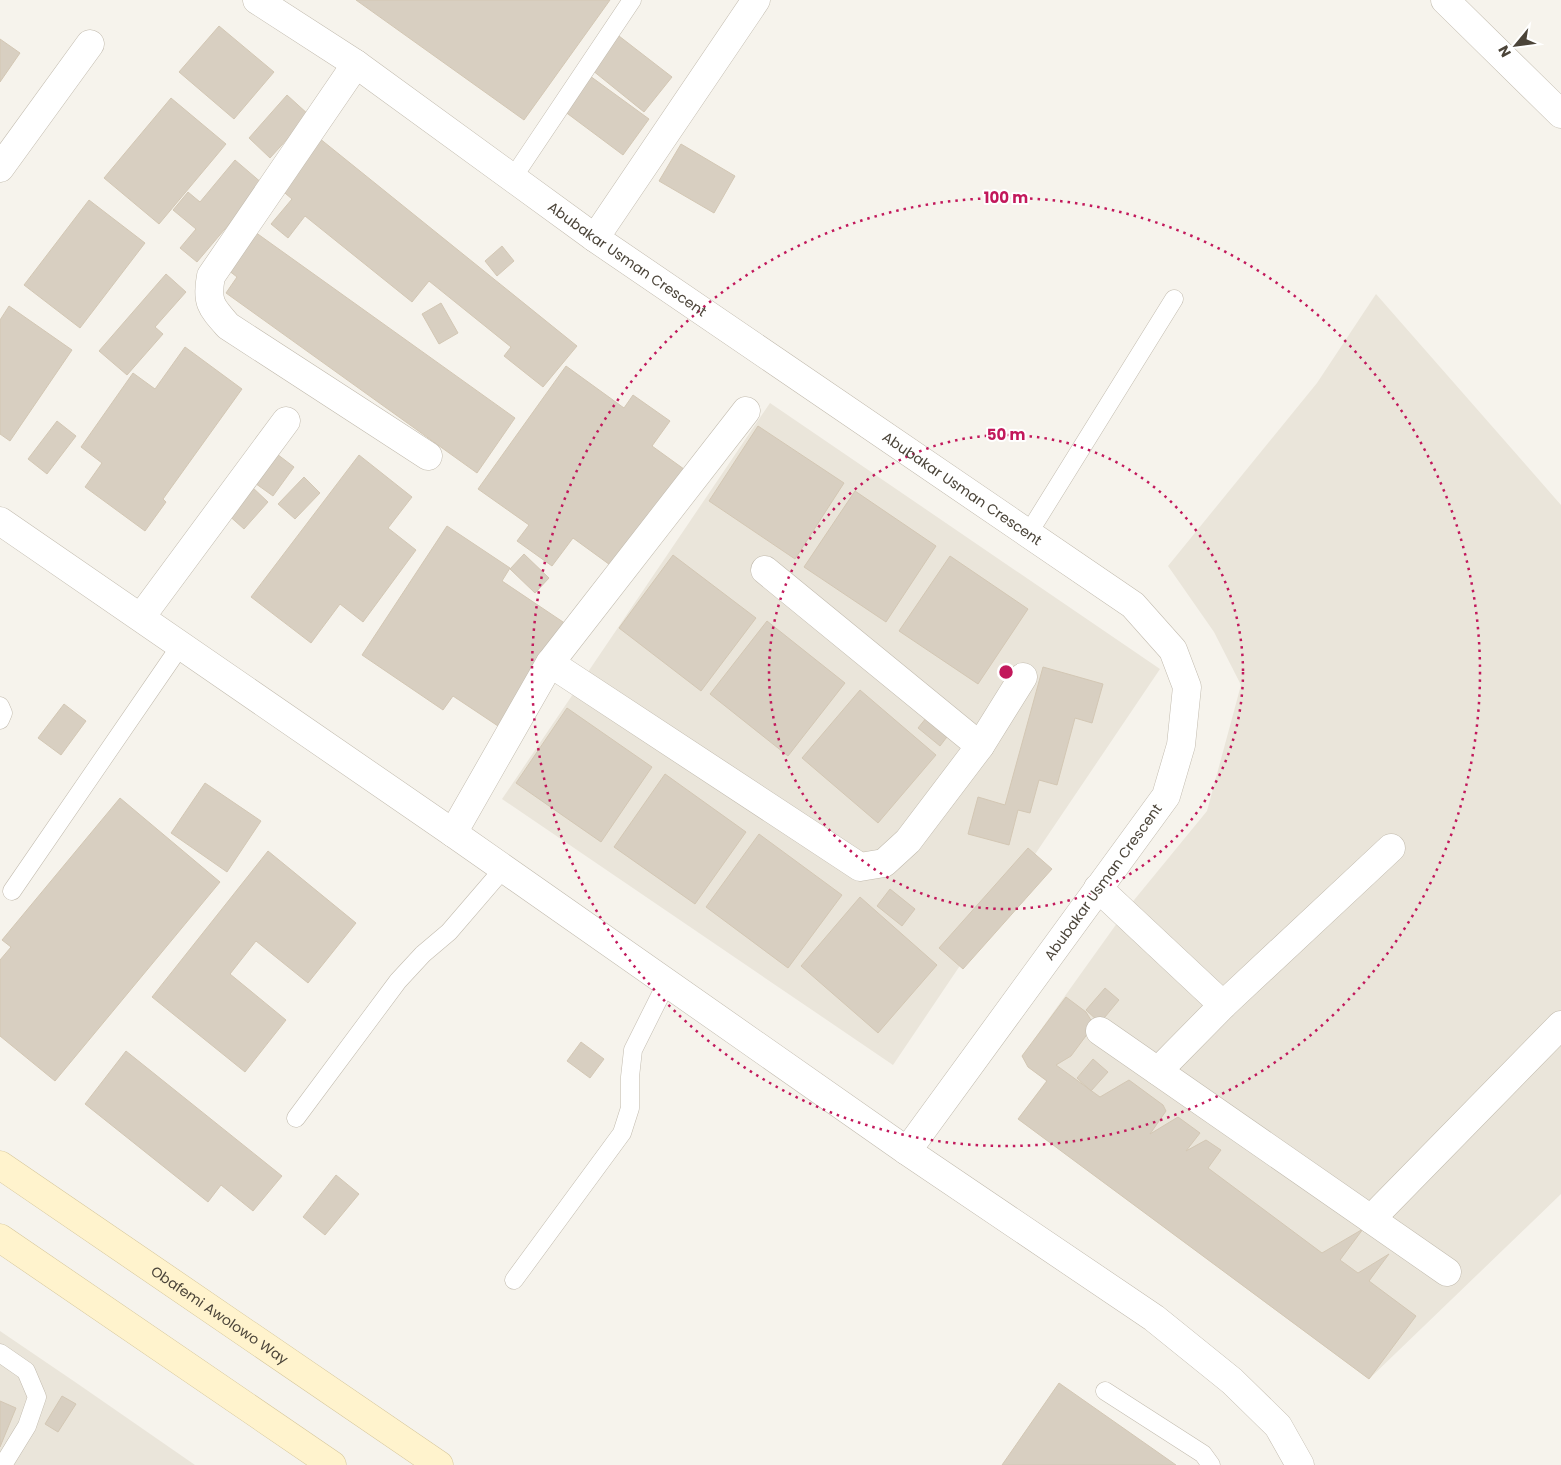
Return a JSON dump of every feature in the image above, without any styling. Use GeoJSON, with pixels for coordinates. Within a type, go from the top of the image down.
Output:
{"type":"FeatureCollection","features":[{"type":"Feature","properties":{"kind":"main road","name":"Obafemi Awolowo Way"},"geometry":{"type":"LineString","coordinates":[[0,1165],[439,1465]]}},
{"type":"Feature","properties":{"kind":"main road"},"geometry":{"type":"LineString","coordinates":[[0,1238],[332,1465]]}},
{"type":"Feature","properties":{"kind":"street","name":"Abubakar Usman Crescent"},"geometry":{"type":"LineString","coordinates":[[257,0],[356,64],[595,238],[1133,605],[1173,650],[1187,687],[1181,745],[1166,796],[907,1150]]}},
{"type":"Feature","properties":{"kind":"street"},"geometry":{"type":"LineString","coordinates":[[595,238],[756,0]]}},
{"type":"Feature","properties":{"kind":"street"},"geometry":{"type":"LineString","coordinates":[[1445,0],[1561,114]]}},
{"type":"Feature","properties":{"kind":"street"},"geometry":{"type":"LineString","coordinates":[[0,168],[90,44]]}},
{"type":"Feature","properties":{"kind":"street"},"geometry":{"type":"LineString","coordinates":[[356,64],[210,276],[208,293],[213,309],[228,326],[428,456]]}},
{"type":"Feature","properties":{"kind":"street"},"geometry":{"type":"LineString","coordinates":[[453,833],[550,663],[746,411]]}},
{"type":"Feature","properties":{"kind":"street"},"geometry":{"type":"LineString","coordinates":[[141,617],[286,421]]}},
{"type":"Feature","properties":{"kind":"street"},"geometry":{"type":"LineString","coordinates":[[0,521],[504,868],[907,1150],[1154,1318],[1232,1381],[1278,1426],[1300,1465]]}},
{"type":"Feature","properties":{"kind":"street"},"geometry":{"type":"LineString","coordinates":[[766,570],[980,746]]}},
{"type":"Feature","properties":{"kind":"street"},"geometry":{"type":"LineString","coordinates":[[550,663],[860,867],[884,863],[908,841],[980,746],[1023,677]]}},
{"type":"Feature","properties":{"kind":"street"},"geometry":{"type":"LineString","coordinates":[[1158,1071],[1223,1005],[1391,848]]}},
{"type":"Feature","properties":{"kind":"street"},"geometry":{"type":"LineString","coordinates":[[1098,888],[1223,1005]]}},
{"type":"Feature","properties":{"kind":"street"},"geometry":{"type":"LineString","coordinates":[[1371,1219],[1561,1025]]}},
{"type":"Feature","properties":{"kind":"street"},"geometry":{"type":"LineString","coordinates":[[1100,1031],[1447,1272]]}},
{"type":"Feature","properties":{"kind":"lane"},"geometry":{"type":"LineString","coordinates":[[512,179],[632,0]]}},
{"type":"Feature","properties":{"kind":"lane"},"geometry":{"type":"LineString","coordinates":[[1028,534],[1174,299]]}},
{"type":"Feature","properties":{"kind":"lane"},"geometry":{"type":"LineString","coordinates":[[12,891],[181,645]]}},
{"type":"Feature","properties":{"kind":"lane"},"geometry":{"type":"LineString","coordinates":[[0,706],[3,713],[0,720]]}},
{"type":"Feature","properties":{"kind":"lane"},"geometry":{"type":"LineString","coordinates":[[296,1118],[398,980],[449,932],[504,868]]}},
{"type":"Feature","properties":{"kind":"lane"},"geometry":{"type":"LineString","coordinates":[[514,1280],[622,1133],[630,1108],[630,1078],[633,1050],[667,982]]}},
{"type":"Feature","properties":{"kind":"lane"},"geometry":{"type":"LineString","coordinates":[[0,1353],[26,1371],[36,1397],[27,1426],[3,1465]]}},
{"type":"Feature","properties":{"kind":"lane"},"geometry":{"type":"LineString","coordinates":[[1106,1391],[1203,1454],[1211,1465]]}},
{"type":"Feature","properties":{"kind":"shaded area"},"geometry":{"type":"Polygon","coordinates":[[[1376,294],[1561,505],[1561,1194],[1369,1379],[1018,1119],[1046,1081],[1028,1067],[1022,1056],[1130,905],[1207,811],[1241,685],[1214,632],[1168,566],[1317,383],[1376,294]]]}},
{"type":"Feature","properties":{"kind":"shaded area"},"geometry":{"type":"Polygon","coordinates":[[[770,403],[1160,669],[893,1065],[502,799],[770,403]]]}},
{"type":"Feature","properties":{"kind":"shaded area"},"geometry":{"type":"Polygon","coordinates":[[[0,1331],[78,1384],[195,1465],[0,1465],[0,1331]]]}},
{"type":"Feature","properties":{"kind":"building"},"geometry":{"type":"Polygon","coordinates":[[[356,0],[610,0],[524,120],[356,0]]]}},
{"type":"Feature","properties":{"kind":"building"},"geometry":{"type":"Polygon","coordinates":[[[219,26],[274,72],[234,119],[179,72],[219,26]]]}},
{"type":"Feature","properties":{"kind":"building"},"geometry":{"type":"Polygon","coordinates":[[[619,36],[672,77],[644,112],[592,70],[619,36]]]}},
{"type":"Feature","properties":{"kind":"building"},"geometry":{"type":"Polygon","coordinates":[[[0,39],[20,53],[0,82],[0,39]]]}},
{"type":"Feature","properties":{"kind":"building"},"geometry":{"type":"Polygon","coordinates":[[[590,76],[649,119],[623,155],[564,111],[590,76]]]}},
{"type":"Feature","properties":{"kind":"building"},"geometry":{"type":"Polygon","coordinates":[[[287,95],[309,115],[270,158],[249,138],[287,95]]]}},
{"type":"Feature","properties":{"kind":"building"},"geometry":{"type":"Polygon","coordinates":[[[171,98],[226,144],[159,224],[104,178],[171,98]]]}},
{"type":"Feature","properties":{"kind":"building"},"geometry":{"type":"Polygon","coordinates":[[[319,138],[577,346],[543,387],[504,356],[511,347],[429,281],[412,302],[305,216],[288,238],[271,224],[292,199],[279,188],[319,138]]]}},
{"type":"Feature","properties":{"kind":"building"},"geometry":{"type":"Polygon","coordinates":[[[681,144],[735,176],[714,213],[659,181],[681,144]]]}},
{"type":"Feature","properties":{"kind":"building"},"geometry":{"type":"Polygon","coordinates":[[[235,160],[263,184],[197,262],[180,248],[196,229],[173,210],[188,192],[200,202],[235,160]]]}},
{"type":"Feature","properties":{"kind":"building"},"geometry":{"type":"Polygon","coordinates":[[[89,200],[145,243],[80,328],[24,285],[89,200]]]}},
{"type":"Feature","properties":{"kind":"building"},"geometry":{"type":"Polygon","coordinates":[[[255,232],[515,418],[477,473],[226,293],[237,277],[228,270],[255,232]]]}},
{"type":"Feature","properties":{"kind":"building"},"geometry":{"type":"Polygon","coordinates":[[[502,246],[514,261],[497,276],[485,261],[502,246]]]}},
{"type":"Feature","properties":{"kind":"building"},"geometry":{"type":"Polygon","coordinates":[[[166,274],[186,292],[155,327],[163,334],[127,375],[99,351],[166,274]]]}},
{"type":"Feature","properties":{"kind":"building"},"geometry":{"type":"Polygon","coordinates":[[[441,303],[458,333],[439,344],[422,314],[441,303]]]}},
{"type":"Feature","properties":{"kind":"building"},"geometry":{"type":"Polygon","coordinates":[[[9,306],[72,350],[10,441],[0,434],[0,320],[9,306]]]}},
{"type":"Feature","properties":{"kind":"building"},"geometry":{"type":"Polygon","coordinates":[[[185,347],[242,389],[163,499],[166,502],[145,531],[85,487],[102,463],[81,447],[133,373],[155,389],[185,347]]]}},
{"type":"Feature","properties":{"kind":"building"},"geometry":{"type":"Polygon","coordinates":[[[566,366],[624,408],[633,395],[670,421],[652,446],[688,472],[617,570],[573,538],[552,566],[517,541],[529,525],[478,489],[566,366]]]}},
{"type":"Feature","properties":{"kind":"building"},"geometry":{"type":"Polygon","coordinates":[[[57,421],[76,436],[47,474],[28,459],[57,421]]]}},
{"type":"Feature","properties":{"kind":"building"},"geometry":{"type":"Polygon","coordinates":[[[758,426],[844,483],[795,559],[709,501],[758,426]]]}},
{"type":"Feature","properties":{"kind":"building"},"geometry":{"type":"Polygon","coordinates":[[[273,451],[294,467],[273,496],[252,481],[273,451]]]}},
{"type":"Feature","properties":{"kind":"building"},"geometry":{"type":"Polygon","coordinates":[[[359,455],[412,497],[388,528],[416,550],[363,622],[340,604],[311,643],[251,597],[359,455]]]}},
{"type":"Feature","properties":{"kind":"building"},"geometry":{"type":"Polygon","coordinates":[[[304,477],[320,493],[295,519],[278,504],[304,477]]]}},
{"type":"Feature","properties":{"kind":"building"},"geometry":{"type":"Polygon","coordinates":[[[251,486],[268,502],[244,529],[226,513],[251,486]]]}},
{"type":"Feature","properties":{"kind":"building"},"geometry":{"type":"Polygon","coordinates":[[[855,491],[936,546],[886,622],[804,567],[855,491]]]}},
{"type":"Feature","properties":{"kind":"building"},"geometry":{"type":"Polygon","coordinates":[[[447,526],[510,568],[502,581],[569,626],[501,728],[453,696],[443,710],[362,655],[447,526]]]}},
{"type":"Feature","properties":{"kind":"building"},"geometry":{"type":"Polygon","coordinates":[[[524,554],[549,578],[535,593],[510,569],[524,554]]]}},
{"type":"Feature","properties":{"kind":"building"},"geometry":{"type":"Polygon","coordinates":[[[673,555],[756,618],[701,691],[619,628],[673,555]]]}},
{"type":"Feature","properties":{"kind":"building"},"geometry":{"type":"Polygon","coordinates":[[[950,556],[1028,609],[978,684],[899,631],[950,556]]]}},
{"type":"Feature","properties":{"kind":"building"},"geometry":{"type":"Polygon","coordinates":[[[767,621],[845,683],[788,756],[710,694],[767,621]]]}},
{"type":"Feature","properties":{"kind":"building"},"geometry":{"type":"Polygon","coordinates":[[[1043,667],[1103,684],[1092,723],[1075,718],[1057,785],[1039,780],[1030,813],[1018,810],[1009,845],[968,834],[978,797],[1005,805],[1043,667]]]}},
{"type":"Feature","properties":{"kind":"building"},"geometry":{"type":"Polygon","coordinates":[[[860,690],[936,755],[878,823],[802,758],[860,690]]]}},
{"type":"Feature","properties":{"kind":"building"},"geometry":{"type":"Polygon","coordinates":[[[64,704],[86,721],[61,755],[38,738],[64,704]]]}},
{"type":"Feature","properties":{"kind":"building"},"geometry":{"type":"Polygon","coordinates":[[[567,708],[652,767],[601,842],[516,783],[567,708]]]}},
{"type":"Feature","properties":{"kind":"building"},"geometry":{"type":"Polygon","coordinates":[[[931,712],[953,729],[940,746],[918,728],[931,712]]]}},
{"type":"Feature","properties":{"kind":"building"},"geometry":{"type":"Polygon","coordinates":[[[665,774],[746,832],[695,904],[614,847],[665,774]]]}},
{"type":"Feature","properties":{"kind":"building"},"geometry":{"type":"Polygon","coordinates":[[[205,783],[261,821],[227,872],[171,833],[205,783]]]}},
{"type":"Feature","properties":{"kind":"building"},"geometry":{"type":"Polygon","coordinates":[[[120,798],[220,882],[55,1081],[0,1036],[0,960],[11,947],[2,940],[120,798]]]}},
{"type":"Feature","properties":{"kind":"building"},"geometry":{"type":"Polygon","coordinates":[[[759,834],[842,895],[788,968],[706,907],[759,834]]]}},
{"type":"Feature","properties":{"kind":"building"},"geometry":{"type":"Polygon","coordinates":[[[1028,848],[1052,869],[963,969],[939,948],[1028,848]]]}},
{"type":"Feature","properties":{"kind":"building"},"geometry":{"type":"Polygon","coordinates":[[[268,851],[356,923],[308,983],[256,941],[230,974],[286,1020],[245,1072],[152,997],[268,851]]]}},
{"type":"Feature","properties":{"kind":"building"},"geometry":{"type":"Polygon","coordinates":[[[890,889],[915,909],[902,926],[877,906],[890,889]]]}},
{"type":"Feature","properties":{"kind":"building"},"geometry":{"type":"Polygon","coordinates":[[[860,897],[937,965],[878,1033],[801,966],[860,897]]]}},
{"type":"Feature","properties":{"kind":"building"},"geometry":{"type":"Polygon","coordinates":[[[1105,988],[1119,1000],[1100,1023],[1086,1010],[1105,988]]]}},
{"type":"Feature","properties":{"kind":"building"},"geometry":{"type":"Polygon","coordinates":[[[1066,997],[1086,1012],[1094,1025],[1071,1056],[1056,1065],[1100,1097],[1129,1080],[1163,1105],[1166,1111],[1150,1134],[1178,1117],[1200,1133],[1186,1151],[1206,1140],[1221,1150],[1208,1168],[1322,1253],[1363,1229],[1340,1260],[1358,1273],[1389,1254],[1369,1281],[1416,1316],[1369,1379],[1018,1119],[1047,1081],[1028,1067],[1022,1056],[1066,997]]]}},
{"type":"Feature","properties":{"kind":"building"},"geometry":{"type":"Polygon","coordinates":[[[581,1042],[604,1059],[590,1078],[567,1061],[581,1042]]]}},
{"type":"Feature","properties":{"kind":"building"},"geometry":{"type":"Polygon","coordinates":[[[126,1051],[282,1176],[253,1211],[221,1185],[208,1202],[85,1104],[126,1051]]]}},
{"type":"Feature","properties":{"kind":"building"},"geometry":{"type":"Polygon","coordinates":[[[1093,1059],[1108,1072],[1091,1091],[1077,1078],[1093,1059]]]}},
{"type":"Feature","properties":{"kind":"building"},"geometry":{"type":"Polygon","coordinates":[[[336,1175],[359,1194],[325,1235],[303,1217],[336,1175]]]}},
{"type":"Feature","properties":{"kind":"building"},"geometry":{"type":"Polygon","coordinates":[[[1059,1383],[1176,1465],[1002,1465],[1059,1383]]]}},
{"type":"Feature","properties":{"kind":"building"},"geometry":{"type":"Polygon","coordinates":[[[62,1396],[76,1404],[58,1432],[45,1424],[62,1396]]]}},
{"type":"Feature","properties":{"kind":"building"},"geometry":{"type":"Polygon","coordinates":[[[0,1401],[16,1408],[0,1447],[0,1401]]]}}]}
